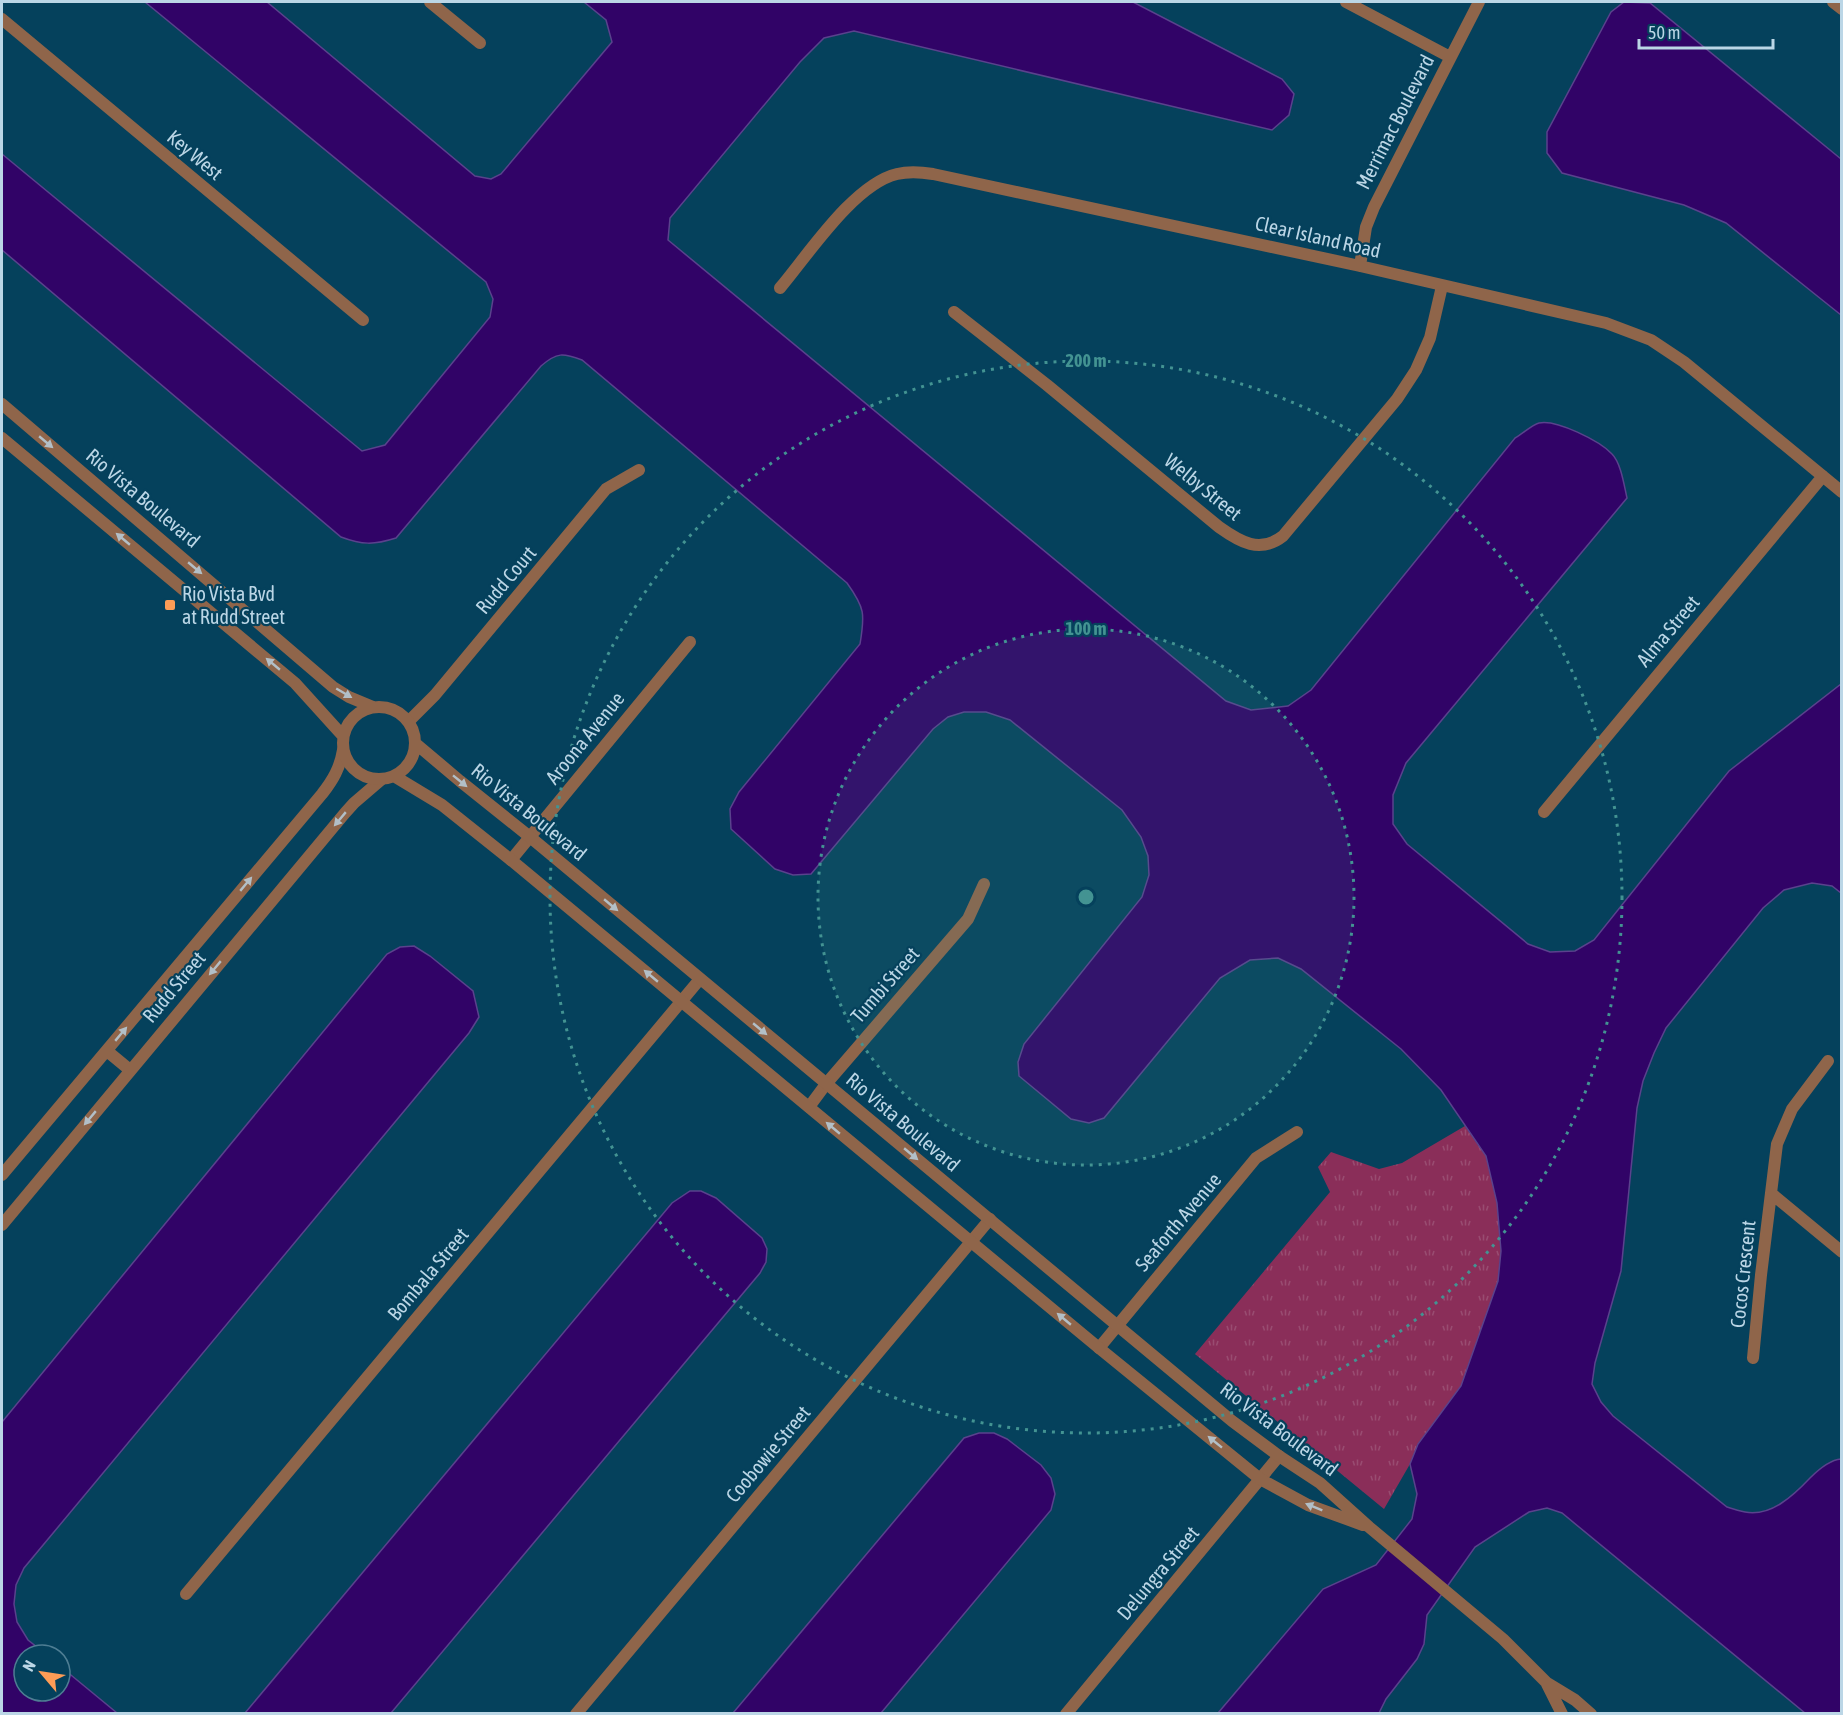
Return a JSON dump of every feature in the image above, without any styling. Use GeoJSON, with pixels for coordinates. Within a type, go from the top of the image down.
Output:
{"type":"FeatureCollection","features":[{"type":"Feature","properties":{"kind":"street"},"geometry":{"type":"LineString","coordinates":[[430,2],[480,43]]}},
{"type":"Feature","properties":{"kind":"street"},"geometry":{"type":"LineString","coordinates":[[1346,2],[1450,57]]}},
{"type":"Feature","properties":{"kind":"street","name":"Merrimac Boulevard"},"geometry":{"type":"LineString","coordinates":[[1360,266],[1362,241],[1374,207],[1479,2]]}},
{"type":"Feature","properties":{"kind":"street"},"geometry":{"type":"LineString","coordinates":[[1833,2],[1842,9]]}},
{"type":"Feature","properties":{"kind":"street","name":"Key West"},"geometry":{"type":"LineString","coordinates":[[2,19],[363,320]]}},
{"type":"Feature","properties":{"kind":"street","name":"Clear Island Road"},"geometry":{"type":"LineString","coordinates":[[780,288],[848,205],[865,190],[895,174],[914,172],[933,174],[1360,266],[1606,323],[1651,340],[1684,362],[1842,492]]}},
{"type":"Feature","properties":{"kind":"street","name":"Welby Street"},"geometry":{"type":"LineString","coordinates":[[954,312],[1047,385],[1219,527],[1237,540],[1267,545],[1283,536],[1397,399],[1423,356],[1430,338],[1442,286]]}},
{"type":"Feature","properties":{"kind":"street","name":"Rio Vista Boulevard"},"geometry":{"type":"LineString","coordinates":[[2,404],[333,687],[373,707]]}},
{"type":"Feature","properties":{"kind":"street"},"geometry":{"type":"LineString","coordinates":[[2,438],[295,682],[343,736]]}},
{"type":"Feature","properties":{"kind":"street","name":"Rudd Court"},"geometry":{"type":"LineString","coordinates":[[409,721],[435,695],[606,489],[639,470]]}},
{"type":"Feature","properties":{"kind":"street","name":"Alma Street"},"geometry":{"type":"LineString","coordinates":[[1544,812],[1823,476]]}},
{"type":"Feature","properties":{"kind":"street","name":"Aroona Avenue"},"geometry":{"type":"LineString","coordinates":[[511,860],[690,642]]}},
{"type":"Feature","properties":{"kind":"street"},"geometry":{"type":"LineString","coordinates":[[373,707],[390,709],[401,714],[409,721],[416,743],[404,768],[388,777],[369,777],[357,771],[349,763],[343,750],[343,736],[350,722],[361,712],[373,707]]}},
{"type":"Feature","properties":{"kind":"street","name":"Rio Vista Boulevard"},"geometry":{"type":"LineString","coordinates":[[416,743],[460,782],[530,837],[1232,1421],[1320,1483],[1503,1639],[1547,1683],[1591,1713]]}},
{"type":"Feature","properties":{"kind":"street","name":"Rudd Street"},"geometry":{"type":"LineString","coordinates":[[2,1175],[327,787],[341,764],[343,750]]}},
{"type":"Feature","properties":{"kind":"street","name":"Rio Vista Boulevard"},"geometry":{"type":"LineString","coordinates":[[388,777],[442,805],[511,860],[1260,1479],[1308,1505],[1369,1527]]}},
{"type":"Feature","properties":{"kind":"street","name":"Rudd Street"},"geometry":{"type":"LineString","coordinates":[[2,1225],[354,803],[388,777]]}},
{"type":"Feature","properties":{"kind":"street","name":"Tumbi Street"},"geometry":{"type":"LineString","coordinates":[[809,1107],[826,1084],[968,919],[984,884]]}},
{"type":"Feature","properties":{"kind":"street","name":"Bombala Street"},"geometry":{"type":"LineString","coordinates":[[186,1594],[700,979]]}},
{"type":"Feature","properties":{"kind":"street"},"geometry":{"type":"LineString","coordinates":[[107,1050],[130,1070]]}},
{"type":"Feature","properties":{"kind":"street","name":"Cocos Crescent"},"geometry":{"type":"LineString","coordinates":[[1753,1358],[1777,1144],[1792,1109],[1828,1061]]}},
{"type":"Feature","properties":{"kind":"street","name":"Seaforth Avenue"},"geometry":{"type":"LineString","coordinates":[[1099,1348],[1257,1158],[1298,1132]]}},
{"type":"Feature","properties":{"kind":"street","name":"Cocos Crescent"},"geometry":{"type":"LineString","coordinates":[[1772,1194],[1842,1251]]}},
{"type":"Feature","properties":{"kind":"street","name":"Coobowie Street"},"geometry":{"type":"LineString","coordinates":[[576,1713],[990,1219]]}},
{"type":"Feature","properties":{"kind":"street","name":"Delungra Street"},"geometry":{"type":"LineString","coordinates":[[1066,1713],[1279,1456]]}},
{"type":"Feature","properties":{"kind":"street","name":"Rio Vista Boulevard"},"geometry":{"type":"LineString","coordinates":[[1547,1683],[1562,1713]]}},
{"type":"Feature","properties":{"kind":"green space"},"geometry":{"type":"Polygon","coordinates":[[[1465,1126],[1486,1156],[1497,1203],[1501,1251],[1498,1281],[1461,1386],[1418,1444],[1410,1464],[1384,1509],[1195,1354],[1330,1192],[1318,1167],[1331,1152],[1379,1169],[1402,1163],[1465,1126]]]}},
{"type":"Feature","properties":{"kind":"shaded area"},"geometry":{"type":"Polygon","coordinates":[[[145,2],[267,2],[475,176],[491,179],[501,174],[612,42],[606,20],[584,2],[1133,2],[1282,79],[1294,94],[1289,115],[1272,130],[854,31],[824,38],[800,62],[670,218],[668,240],[1226,701],[1251,710],[1288,706],[1311,690],[1515,438],[1536,424],[1556,424],[1588,437],[1606,449],[1618,463],[1627,498],[1406,763],[1393,795],[1393,824],[1407,844],[1528,944],[1550,952],[1575,951],[1594,940],[1729,771],[1841,684],[1841,893],[1832,886],[1812,883],[1784,890],[1763,908],[1666,1028],[1643,1081],[1637,1108],[1621,1271],[1595,1363],[1592,1384],[1601,1402],[1613,1416],[1727,1507],[1736,1510],[1755,1513],[1773,1508],[1789,1498],[1824,1466],[1841,1459],[1841,1713],[1805,1713],[1562,1513],[1547,1508],[1529,1512],[1475,1547],[1427,1615],[1424,1644],[1417,1659],[1386,1699],[1379,1713],[1218,1713],[1323,1589],[1376,1565],[1412,1519],[1417,1494],[1410,1464],[1418,1444],[1461,1386],[1498,1281],[1501,1251],[1497,1203],[1486,1156],[1441,1090],[1401,1049],[1301,969],[1278,958],[1250,960],[1220,978],[1104,1118],[1089,1123],[1071,1119],[1019,1076],[1018,1062],[1024,1044],[1142,897],[1149,875],[1148,856],[1141,837],[1122,810],[1010,720],[986,712],[964,712],[948,717],[933,729],[811,874],[793,875],[775,869],[731,829],[730,809],[739,792],[860,644],[863,618],[860,605],[847,583],[582,360],[560,355],[551,358],[541,366],[396,538],[374,543],[355,542],[341,537],[2,250],[2,154],[362,451],[385,445],[490,317],[493,299],[486,282],[145,2]]]}},
{"type":"Feature","properties":{"kind":"shaded area"},"geometry":{"type":"Polygon","coordinates":[[[1624,2],[1650,3],[1841,159],[1841,315],[1726,223],[1684,205],[1562,173],[1547,153],[1547,132],[1611,12],[1624,2]]]}},
{"type":"Feature","properties":{"kind":"shaded area"},"geometry":{"type":"Polygon","coordinates":[[[414,946],[473,991],[479,1017],[469,1033],[24,1568],[16,1585],[14,1604],[17,1622],[32,1643],[12,1643],[12,1703],[72,1703],[72,1676],[117,1713],[2,1713],[2,1422],[387,954],[400,947],[414,946]]]}},
{"type":"Feature","properties":{"kind":"shaded area"},"geometry":{"type":"Polygon","coordinates":[[[690,1191],[701,1191],[716,1198],[762,1238],[767,1249],[766,1262],[760,1273],[391,1713],[245,1713],[672,1203],[690,1191]]]}},
{"type":"Feature","properties":{"kind":"shaded area"},"geometry":{"type":"Polygon","coordinates":[[[979,1433],[994,1433],[1007,1439],[1041,1465],[1051,1478],[1055,1494],[1051,1510],[881,1713],[733,1713],[964,1438],[979,1433]]]}},
{"type":"Feature","properties":{"kind":"place","name":"Rio Vista Bvd at Rudd Street"},"geometry":{"type":"Point","coordinates":[170,605]}}]}
